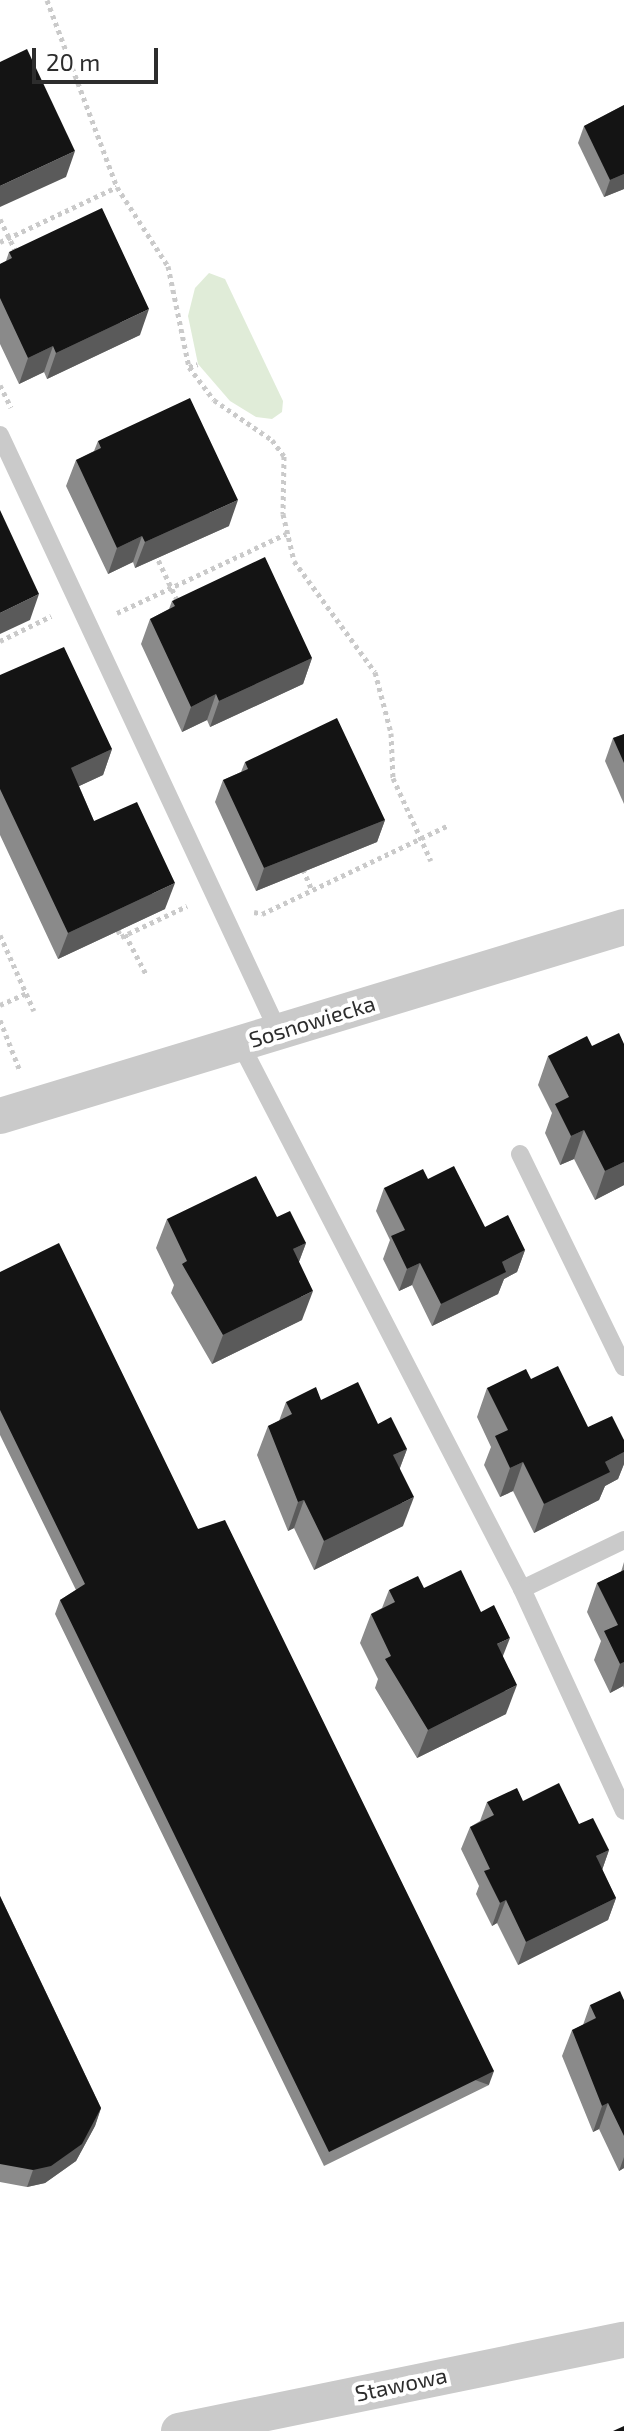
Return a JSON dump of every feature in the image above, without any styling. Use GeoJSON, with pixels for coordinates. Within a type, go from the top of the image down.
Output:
{"type":"FeatureCollection","features":[{"type":"Feature","properties":{"kind":"street","name":"Sosnowiecka"},"geometry":{"type":"LineString","coordinates":[[0,1116],[624,927]]}},
{"type":"Feature","properties":{"kind":"street","name":"Stawowa"},"geometry":{"type":"LineString","coordinates":[[179,2431],[624,2340]]}},
{"type":"Feature","properties":{"kind":"lane"},"geometry":{"type":"LineString","coordinates":[[0,435],[278,1031]]}},
{"type":"Feature","properties":{"kind":"lane"},"geometry":{"type":"LineString","coordinates":[[240,1043],[522,1589],[624,1811]]}},
{"type":"Feature","properties":{"kind":"lane"},"geometry":{"type":"LineString","coordinates":[[520,1154],[624,1367]]}},
{"type":"Feature","properties":{"kind":"lane"},"geometry":{"type":"LineString","coordinates":[[522,1589],[624,1540]]}},
{"type":"Feature","properties":{"kind":"path"},"geometry":{"type":"LineString","coordinates":[[47,0],[117,187],[168,266],[189,367],[214,400],[272,440],[284,456],[286,534],[308,586],[375,672],[391,733],[393,778],[431,861]]}},
{"type":"Feature","properties":{"kind":"path"},"geometry":{"type":"LineString","coordinates":[[0,242],[117,187]]}},
{"type":"Feature","properties":{"kind":"path"},"geometry":{"type":"LineString","coordinates":[[0,219],[20,261]]}},
{"type":"Feature","properties":{"kind":"path"},"geometry":{"type":"LineString","coordinates":[[189,367],[198,364]]}},
{"type":"Feature","properties":{"kind":"path"},"geometry":{"type":"LineString","coordinates":[[0,385],[16,419]]}},
{"type":"Feature","properties":{"kind":"path"},"geometry":{"type":"LineString","coordinates":[[125,610],[286,534]]}},
{"type":"Feature","properties":{"kind":"path"},"geometry":{"type":"LineString","coordinates":[[155,552],[182,611]]}},
{"type":"Feature","properties":{"kind":"path"},"geometry":{"type":"LineString","coordinates":[[0,641],[60,613]]}},
{"type":"Feature","properties":{"kind":"path"},"geometry":{"type":"LineString","coordinates":[[243,903],[262,914],[449,825]]}},
{"type":"Feature","properties":{"kind":"path"},"geometry":{"type":"LineString","coordinates":[[302,869],[312,890]]}},
{"type":"Feature","properties":{"kind":"path"},"geometry":{"type":"LineString","coordinates":[[125,934],[196,902]]}},
{"type":"Feature","properties":{"kind":"path"},"geometry":{"type":"LineString","coordinates":[[118,930],[125,934],[146,974]]}},
{"type":"Feature","properties":{"kind":"path"},"geometry":{"type":"LineString","coordinates":[[0,935],[34,1011]]}},
{"type":"Feature","properties":{"kind":"path"},"geometry":{"type":"LineString","coordinates":[[0,1005],[27,993]]}},
{"type":"Feature","properties":{"kind":"path"},"geometry":{"type":"LineString","coordinates":[[0,1020],[24,1080]]}},
{"type":"Feature","properties":{"kind":"green space"},"geometry":{"type":"Polygon","coordinates":[[[209,273],[225,279],[283,401],[282,412],[272,419],[256,417],[230,401],[198,364],[188,316],[195,288],[209,273]]]}},
{"type":"Feature","properties":{"kind":"building"},"geometry":{"type":"Polygon","coordinates":[[[27,49],[75,151],[0,186],[0,62],[27,49]]]}},
{"type":"Feature","properties":{"kind":"building"},"geometry":{"type":"Polygon","coordinates":[[[624,105],[624,174],[610,180],[584,126],[624,105]]]}},
{"type":"Feature","properties":{"kind":"building"},"geometry":{"type":"Polygon","coordinates":[[[102,208],[149,309],[56,353],[53,346],[28,358],[0,298],[0,264],[12,258],[9,252],[102,208]]]}},
{"type":"Feature","properties":{"kind":"building"},"geometry":{"type":"Polygon","coordinates":[[[190,398],[238,500],[145,542],[142,536],[117,548],[76,460],[101,448],[98,441],[190,398]]]}},
{"type":"Feature","properties":{"kind":"building"},"geometry":{"type":"Polygon","coordinates":[[[0,510],[39,594],[0,613],[0,510]]]}},
{"type":"Feature","properties":{"kind":"building"},"geometry":{"type":"Polygon","coordinates":[[[265,557],[312,658],[219,701],[216,694],[191,707],[150,619],[175,606],[172,601],[265,557]]]}},
{"type":"Feature","properties":{"kind":"building"},"geometry":{"type":"Polygon","coordinates":[[[64,647],[112,749],[71,768],[94,821],[137,802],[175,883],[68,933],[0,789],[0,675],[64,647]]]}},
{"type":"Feature","properties":{"kind":"building"},"geometry":{"type":"Polygon","coordinates":[[[337,718],[385,820],[264,868],[223,780],[248,769],[245,762],[337,718]]]}},
{"type":"Feature","properties":{"kind":"building"},"geometry":{"type":"Polygon","coordinates":[[[624,734],[624,763],[613,738],[624,734]]]}},
{"type":"Feature","properties":{"kind":"building"},"geometry":{"type":"Polygon","coordinates":[[[619,1033],[624,1044],[624,1162],[605,1171],[584,1130],[571,1136],[555,1104],[569,1097],[548,1056],[587,1036],[592,1046],[619,1033]]]}},
{"type":"Feature","properties":{"kind":"building"},"geometry":{"type":"Polygon","coordinates":[[[454,1166],[485,1227],[508,1215],[525,1250],[502,1262],[506,1272],[441,1304],[420,1263],[407,1269],[391,1236],[405,1230],[384,1188],[423,1169],[428,1179],[454,1166]]]}},
{"type":"Feature","properties":{"kind":"building"},"geometry":{"type":"Polygon","coordinates":[[[256,1176],[277,1217],[290,1211],[306,1243],[293,1249],[313,1291],[223,1335],[182,1264],[187,1261],[167,1219],[256,1176]]]}},
{"type":"Feature","properties":{"kind":"building"},"geometry":{"type":"Polygon","coordinates":[[[59,1243],[198,1529],[225,1520],[494,2071],[329,2152],[60,1600],[85,1584],[0,1410],[0,1272],[59,1243]]]}},
{"type":"Feature","properties":{"kind":"building"},"geometry":{"type":"Polygon","coordinates":[[[558,1366],[588,1427],[612,1416],[624,1440],[624,1452],[605,1462],[610,1472],[544,1504],[523,1462],[510,1468],[495,1436],[508,1430],[487,1388],[526,1369],[531,1379],[558,1366]]]}},
{"type":"Feature","properties":{"kind":"building"},"geometry":{"type":"Polygon","coordinates":[[[358,1382],[378,1424],[391,1417],[407,1449],[393,1455],[414,1497],[324,1541],[304,1500],[298,1502],[268,1426],[292,1414],[286,1402],[316,1387],[321,1400],[358,1382]]]}},
{"type":"Feature","properties":{"kind":"building"},"geometry":{"type":"Polygon","coordinates":[[[461,1570],[481,1612],[494,1605],[510,1638],[497,1644],[517,1685],[428,1730],[385,1659],[391,1656],[371,1614],[395,1602],[389,1590],[418,1576],[424,1588],[461,1570]]]}},
{"type":"Feature","properties":{"kind":"building"},"geometry":{"type":"Polygon","coordinates":[[[624,1570],[624,1662],[620,1664],[604,1631],[618,1625],[597,1583],[624,1570]]]}},
{"type":"Feature","properties":{"kind":"building"},"geometry":{"type":"Polygon","coordinates":[[[559,1783],[579,1824],[593,1818],[609,1850],[596,1856],[616,1898],[526,1942],[506,1900],[500,1903],[484,1871],[490,1869],[470,1827],[494,1815],[487,1802],[517,1788],[523,1801],[559,1783]]]}},
{"type":"Feature","properties":{"kind":"building"},"geometry":{"type":"Polygon","coordinates":[[[0,1896],[101,2108],[82,2144],[51,2166],[33,2170],[0,2164],[0,1896]]]}},
{"type":"Feature","properties":{"kind":"building"},"geometry":{"type":"Polygon","coordinates":[[[620,1991],[624,2000],[624,2136],[608,2103],[602,2106],[572,2030],[596,2018],[590,2005],[620,1991]]]}}]}
